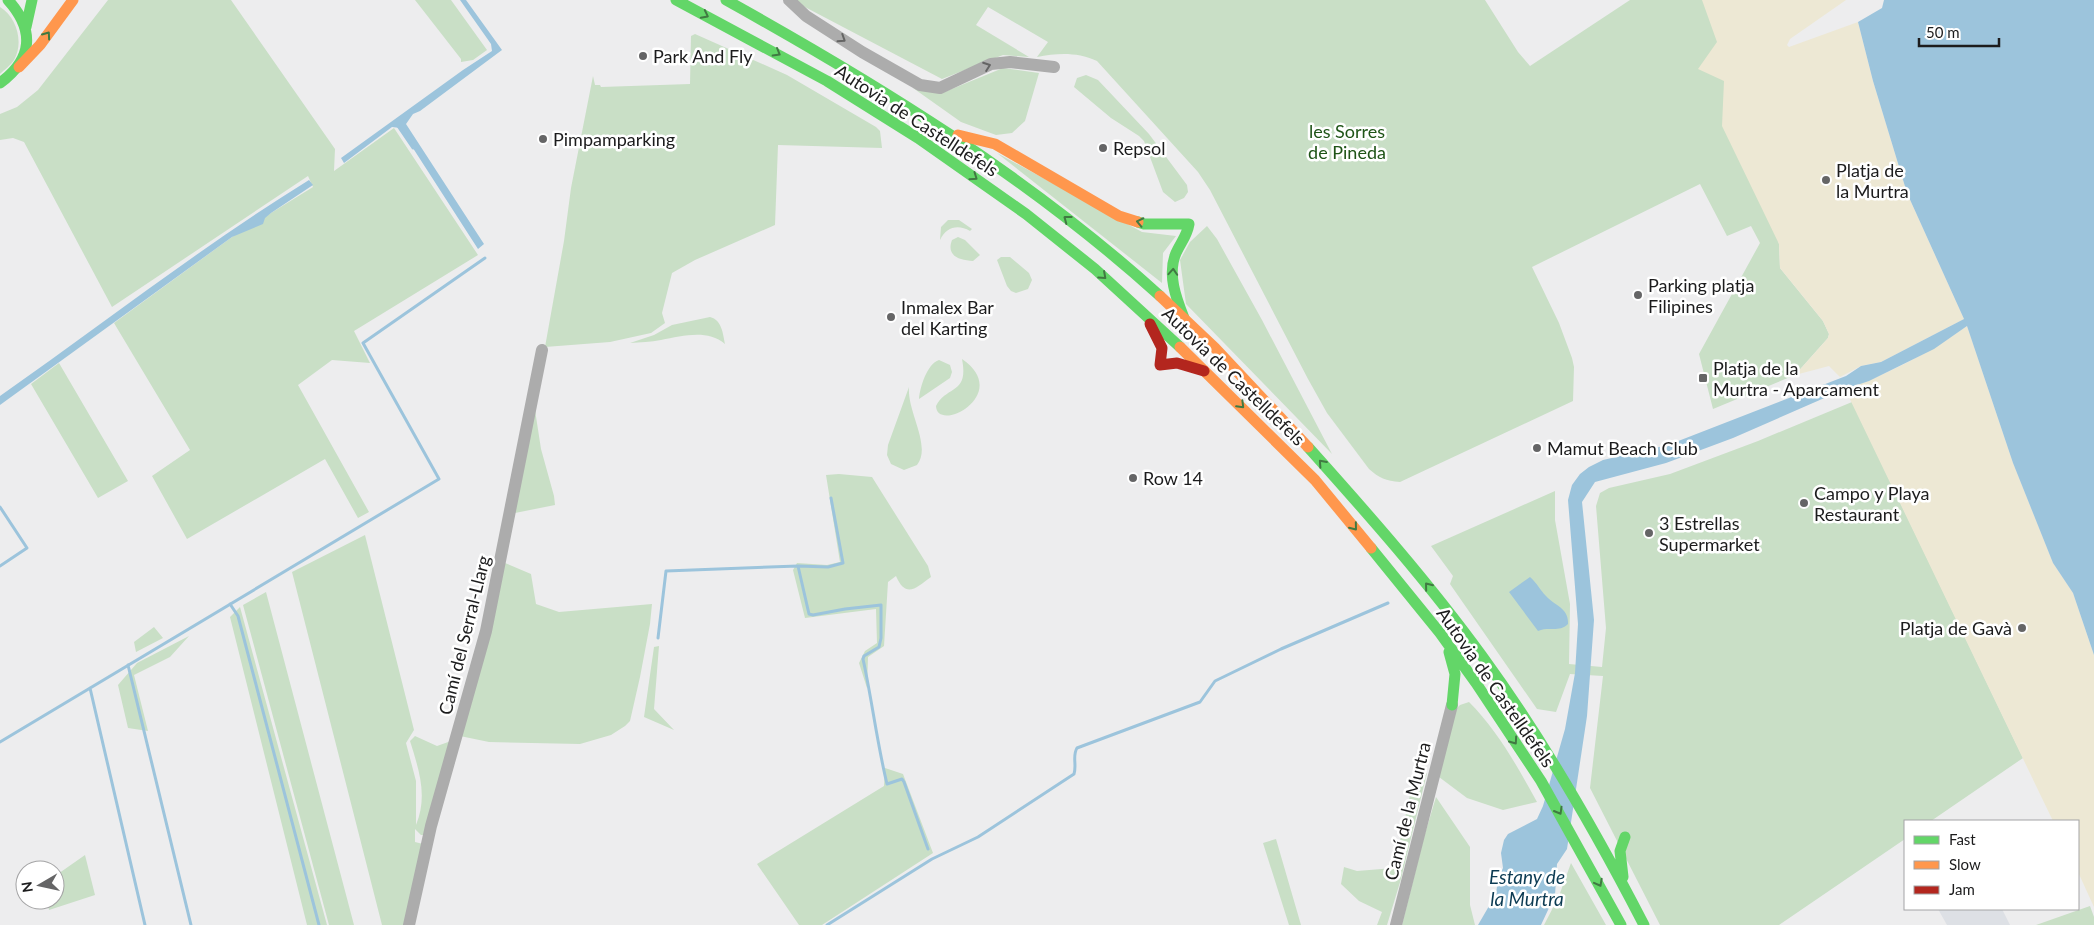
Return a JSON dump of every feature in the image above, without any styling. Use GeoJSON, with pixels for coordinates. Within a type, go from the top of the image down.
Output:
{"type":"FeatureCollection","features":[{"type":"Feature","properties":{"kind":"main road"},"geometry":{"type":"LineString","coordinates":[[8,0],[19,11],[26,27]]}},
{"type":"Feature","properties":{"kind":"main road"},"geometry":{"type":"LineString","coordinates":[[19,67],[26,48],[26,27],[32,0]]}},
{"type":"Feature","properties":{"kind":"main road"},"geometry":{"type":"LineString","coordinates":[[0,83],[40,45],[72,0]]}},
{"type":"Feature","properties":{"kind":"main road","name":"Autovia de Castelldefels"},"geometry":{"type":"LineString","coordinates":[[676,0],[818,76],[918,138],[1026,214],[1096,269],[1207,372],[1315,480],[1440,633],[1476,683],[1541,781],[1621,925]]}},
{"type":"Feature","properties":{"kind":"main road","name":"Autovia de Castelldefels"},"geometry":{"type":"LineString","coordinates":[[726,0],[836,63],[947,132],[1068,219],[1184,319],[1281,416],[1412,567],[1456,620],[1494,672],[1583,809],[1644,925]]}},
{"type":"Feature","properties":{"kind":"main road"},"geometry":{"type":"LineString","coordinates":[[947,132],[995,144],[1119,216],[1144,224],[1189,224],[1188,233],[1175,255],[1172,276],[1174,293],[1184,319]]}},
{"type":"Feature","properties":{"kind":"main road"},"geometry":{"type":"LineString","coordinates":[[1144,312],[1162,348],[1160,365],[1177,363],[1207,372]]}},
{"type":"Feature","properties":{"kind":"main road"},"geometry":{"type":"LineString","coordinates":[[1440,633],[1454,667],[1455,683],[1463,700],[1486,707],[1499,720]]}},
{"type":"Feature","properties":{"kind":"main road"},"geometry":{"type":"LineString","coordinates":[[1592,826],[1599,834],[1609,840],[1616,842],[1626,837],[1620,851],[1621,866],[1632,902]]}},
{"type":"Feature","properties":{"kind":"street"},"geometry":{"type":"LineString","coordinates":[[789,0],[806,16],[862,52],[920,85],[940,88],[991,64],[1010,62],[1054,67]]}},
{"type":"Feature","properties":{"kind":"street","name":"Camí del Serral-Llarg"},"geometry":{"type":"LineString","coordinates":[[409,925],[431,826],[486,631],[542,350]]}},
{"type":"Feature","properties":{"kind":"street","name":"Camí de la Murtra"},"geometry":{"type":"LineString","coordinates":[[1396,925],[1463,700]]}},
{"type":"Feature","properties":{"kind":"shaded area"},"geometry":{"type":"Polygon","coordinates":[[[1939,910],[2002,910],[2010,925],[1947,925],[1939,910]]]}},
{"type":"Feature","properties":{"kind":"green space"},"geometry":{"type":"Polygon","coordinates":[[[108,0],[231,0],[335,149],[334,171],[394,128],[478,255],[354,331],[370,363],[332,360],[298,385],[369,512],[358,518],[325,459],[187,539],[152,476],[190,450],[114,323],[232,237],[313,187],[308,176],[112,307],[24,142],[13,138],[0,140],[0,114],[17,107],[38,90],[108,0]]]}},
{"type":"Feature","properties":{"kind":"green space"},"geometry":{"type":"Polygon","coordinates":[[[415,0],[451,0],[487,50],[473,60],[461,62],[461,59],[415,0]]]}},
{"type":"Feature","properties":{"kind":"green space","name":"les Sorres de Pineda"},"geometry":{"type":"Polygon","coordinates":[[[797,0],[1485,0],[1518,52],[1530,66],[1630,0],[1708,0],[1728,78],[1773,221],[1779,244],[1780,268],[1823,321],[1829,334],[1828,338],[1795,375],[1713,409],[1699,354],[1760,243],[1751,226],[1727,236],[1700,184],[1532,267],[1559,323],[1572,358],[1574,367],[1573,401],[1400,482],[1387,480],[1369,469],[1327,413],[1210,190],[1198,172],[1097,61],[1067,54],[1037,57],[1048,42],[988,7],[976,25],[1029,57],[1003,55],[942,79],[803,6],[797,0]]]}},
{"type":"Feature","properties":{"kind":"green space"},"geometry":{"type":"Polygon","coordinates":[[[0,7],[6,11],[15,24],[18,46],[14,60],[0,74],[0,7]]]}},
{"type":"Feature","properties":{"kind":"green space"},"geometry":{"type":"Polygon","coordinates":[[[695,34],[787,75],[876,127],[880,131],[882,148],[778,145],[775,225],[695,260],[672,273],[662,313],[665,323],[651,333],[610,342],[545,347],[564,241],[571,188],[593,76],[595,85],[600,85],[601,87],[690,84],[691,36],[695,34]]]}},
{"type":"Feature","properties":{"kind":"green space"},"geometry":{"type":"Polygon","coordinates":[[[1003,68],[1039,73],[1025,121],[1012,133],[996,135],[961,122],[913,88],[942,93],[1003,68]]]}},
{"type":"Feature","properties":{"kind":"green space"},"geometry":{"type":"Polygon","coordinates":[[[1086,75],[1098,80],[1149,134],[1187,185],[1188,192],[1184,198],[1175,202],[1163,192],[1144,141],[1111,118],[1074,87],[1077,78],[1086,75]]]}},
{"type":"Feature","properties":{"kind":"green space"},"geometry":{"type":"Polygon","coordinates":[[[997,153],[1142,232],[1176,236],[1163,253],[1162,283],[997,153]]]}},
{"type":"Feature","properties":{"kind":"green space"},"geometry":{"type":"Polygon","coordinates":[[[948,220],[959,220],[972,229],[970,231],[957,227],[953,228],[946,232],[940,240],[941,227],[948,220]]]}},
{"type":"Feature","properties":{"kind":"green space"},"geometry":{"type":"Polygon","coordinates":[[[1207,226],[1217,239],[1262,320],[1332,454],[1186,304],[1180,260],[1190,242],[1207,226]]]}},
{"type":"Feature","properties":{"kind":"green space"},"geometry":{"type":"Polygon","coordinates":[[[958,237],[965,240],[980,255],[973,261],[963,260],[955,256],[952,253],[951,245],[952,240],[958,237]]]}},
{"type":"Feature","properties":{"kind":"green space"},"geometry":{"type":"Polygon","coordinates":[[[1001,257],[1010,257],[1029,273],[1032,280],[1028,289],[1016,293],[1011,291],[1007,286],[997,260],[1001,257]]]}},
{"type":"Feature","properties":{"kind":"green space"},"geometry":{"type":"Polygon","coordinates":[[[710,317],[719,324],[723,332],[725,344],[711,336],[703,335],[630,343],[654,335],[672,325],[710,317]]]}},
{"type":"Feature","properties":{"kind":"green space"},"geometry":{"type":"Polygon","coordinates":[[[962,359],[976,372],[980,385],[976,397],[969,406],[958,413],[948,415],[939,413],[936,406],[941,399],[960,384],[963,370],[962,359]]]}},
{"type":"Feature","properties":{"kind":"green space"},"geometry":{"type":"Polygon","coordinates":[[[939,360],[950,365],[952,372],[950,378],[919,399],[928,371],[939,360]]]}},
{"type":"Feature","properties":{"kind":"green space"},"geometry":{"type":"Polygon","coordinates":[[[59,363],[128,481],[98,498],[31,384],[59,363]]]}},
{"type":"Feature","properties":{"kind":"green space"},"geometry":{"type":"Polygon","coordinates":[[[909,387],[909,397],[922,448],[921,457],[917,465],[904,470],[891,464],[887,455],[888,445],[909,387]]]}},
{"type":"Feature","properties":{"kind":"green space"},"geometry":{"type":"Polygon","coordinates":[[[1852,402],[2023,758],[1932,820],[1904,820],[1904,840],[1779,925],[1660,925],[1590,788],[1603,676],[1570,674],[1556,712],[1537,709],[1450,584],[1453,576],[1431,546],[1555,491],[1555,520],[1570,604],[1569,664],[1602,667],[1606,628],[1596,506],[1600,493],[1609,488],[1670,474],[1758,441],[1852,402]]]}},
{"type":"Feature","properties":{"kind":"green space"},"geometry":{"type":"Polygon","coordinates":[[[535,410],[541,449],[555,505],[515,513],[535,410]]]}},
{"type":"Feature","properties":{"kind":"green space"},"geometry":{"type":"Polygon","coordinates":[[[839,474],[872,477],[928,566],[931,577],[912,589],[904,587],[896,576],[888,582],[884,646],[868,657],[867,688],[859,663],[865,651],[877,643],[876,609],[805,618],[793,570],[797,563],[827,565],[840,562],[826,475],[839,474]]]}},
{"type":"Feature","properties":{"kind":"green space"},"geometry":{"type":"Polygon","coordinates":[[[365,535],[414,730],[406,743],[416,781],[416,825],[420,814],[422,793],[419,773],[410,741],[415,736],[437,746],[451,741],[427,835],[421,835],[415,829],[415,842],[423,844],[405,925],[382,925],[292,572],[365,535]]]}},
{"type":"Feature","properties":{"kind":"green space"},"geometry":{"type":"Polygon","coordinates":[[[505,563],[531,574],[536,604],[559,612],[652,604],[640,677],[630,721],[625,726],[611,735],[580,744],[489,742],[460,736],[505,563]]]}},
{"type":"Feature","properties":{"kind":"green space"},"geometry":{"type":"Polygon","coordinates":[[[266,592],[354,925],[329,925],[243,605],[266,592]]]}},
{"type":"Feature","properties":{"kind":"green space"},"geometry":{"type":"Polygon","coordinates":[[[240,607],[327,925],[307,925],[230,617],[240,607]]]}},
{"type":"Feature","properties":{"kind":"green space"},"geometry":{"type":"Polygon","coordinates":[[[154,627],[163,638],[136,652],[134,642],[154,627]]]}},
{"type":"Feature","properties":{"kind":"green space"},"geometry":{"type":"Polygon","coordinates":[[[189,636],[170,657],[134,675],[148,731],[128,728],[118,685],[137,663],[189,636]]]}},
{"type":"Feature","properties":{"kind":"green space"},"geometry":{"type":"Polygon","coordinates":[[[659,646],[654,709],[674,730],[644,717],[654,647],[659,646]]]}},
{"type":"Feature","properties":{"kind":"green space"},"geometry":{"type":"Polygon","coordinates":[[[1469,702],[1498,737],[1537,802],[1503,810],[1467,798],[1439,777],[1456,709],[1460,705],[1469,702]]]}},
{"type":"Feature","properties":{"kind":"green space"},"geometry":{"type":"Polygon","coordinates":[[[885,768],[903,774],[933,853],[822,925],[799,925],[757,864],[884,786],[885,768]]]}},
{"type":"Feature","properties":{"kind":"green space"},"geometry":{"type":"Polygon","coordinates":[[[1427,773],[1401,879],[1387,925],[1377,925],[1382,912],[1359,901],[1341,884],[1344,867],[1357,871],[1394,868],[1414,777],[1427,773]]]}},
{"type":"Feature","properties":{"kind":"green space"},"geometry":{"type":"Polygon","coordinates":[[[1436,797],[1470,847],[1470,905],[1475,925],[1402,925],[1436,797]]]}},
{"type":"Feature","properties":{"kind":"green space"},"geometry":{"type":"Polygon","coordinates":[[[1276,839],[1301,925],[1289,925],[1263,843],[1276,839]]]}},
{"type":"Feature","properties":{"kind":"green space"},"geometry":{"type":"Polygon","coordinates":[[[85,855],[95,895],[65,905],[65,869],[85,855]]]}},
{"type":"Feature","properties":{"kind":"green space"},"geometry":{"type":"Polygon","coordinates":[[[1571,863],[1606,925],[1544,925],[1559,896],[1571,863]]]}},
{"type":"Feature","properties":{"kind":"green space"},"geometry":{"type":"Polygon","coordinates":[[[2090,906],[2094,917],[2094,925],[2036,925],[2079,910],[2090,906]]]}},
{"type":"Feature","properties":{"kind":"sand","name":"Platja de la Murtra"},"geometry":{"type":"Polygon","coordinates":[[[1702,0],[1846,0],[1790,39],[1787,45],[1789,47],[1858,22],[1873,81],[1907,193],[1964,319],[1881,362],[1861,366],[1840,377],[1829,366],[1795,375],[1828,338],[1829,334],[1823,321],[1780,268],[1779,244],[1722,126],[1724,81],[1698,69],[1717,42],[1702,0]]]}},
{"type":"Feature","properties":{"kind":"sand","name":"Platja de Gavà"},"geometry":{"type":"Polygon","coordinates":[[[1967,326],[2013,463],[2053,563],[2073,593],[2094,655],[2094,907],[2079,874],[2079,820],[2053,820],[1845,389],[1877,377],[1938,345],[1967,326]]]}},
{"type":"Feature","properties":{"kind":"water"},"geometry":{"type":"Polygon","coordinates":[[[460,0],[466,0],[502,50],[420,111],[413,114],[406,124],[484,244],[478,249],[400,128],[392,127],[344,163],[341,158],[492,51],[491,44],[460,0]]]}},
{"type":"Feature","properties":{"kind":"water","name":"Estany de la Murtra"},"geometry":{"type":"Polygon","coordinates":[[[1884,0],[2094,0],[2094,655],[2073,593],[2053,563],[2013,463],[1967,326],[1934,349],[1869,381],[1845,389],[1733,438],[1666,463],[1595,482],[1582,502],[1594,620],[1587,716],[1567,849],[1557,864],[1555,895],[1541,925],[1478,925],[1496,894],[1498,879],[1503,868],[1501,853],[1504,840],[1508,834],[1537,819],[1543,806],[1565,729],[1575,673],[1578,624],[1568,500],[1572,485],[1580,474],[1603,460],[1668,445],[1846,376],[1861,366],[1881,362],[1964,319],[1907,193],[1873,81],[1858,22],[1882,8],[1884,0]]]}},
{"type":"Feature","properties":{"kind":"water"},"geometry":{"type":"Polygon","coordinates":[[[309,180],[313,185],[271,213],[265,218],[263,224],[232,237],[0,405],[0,396],[191,258],[309,180]]]}},
{"type":"Feature","properties":{"kind":"water"},"geometry":{"type":"Polygon","coordinates":[[[1530,577],[1546,596],[1564,611],[1568,619],[1568,624],[1565,627],[1538,631],[1509,592],[1530,577]]]}},
{"type":"Feature","properties":{"kind":"waterway"},"geometry":{"type":"LineString","coordinates":[[398,126],[413,148]]}},
{"type":"Feature","properties":{"kind":"waterway"},"geometry":{"type":"LineString","coordinates":[[0,742],[439,479],[363,343],[485,258]]}},
{"type":"Feature","properties":{"kind":"waterway"},"geometry":{"type":"LineString","coordinates":[[831,498],[843,563],[828,567],[798,566],[809,614],[881,605],[881,638],[879,647],[864,656],[863,659],[880,753],[887,784],[902,779],[904,782],[928,849]]}},
{"type":"Feature","properties":{"kind":"waterway"},"geometry":{"type":"LineString","coordinates":[[0,507],[27,548],[0,566]]}},
{"type":"Feature","properties":{"kind":"waterway"},"geometry":{"type":"LineString","coordinates":[[658,638],[666,571],[798,566]]}},
{"type":"Feature","properties":{"kind":"waterway"},"geometry":{"type":"LineString","coordinates":[[827,925],[932,859],[978,837],[1074,774],[1077,748],[1200,702],[1215,681],[1281,649],[1388,603]]}},
{"type":"Feature","properties":{"kind":"waterway"},"geometry":{"type":"LineString","coordinates":[[230,604],[238,616],[319,925]]}},
{"type":"Feature","properties":{"kind":"waterway"},"geometry":{"type":"LineString","coordinates":[[128,665],[191,925]]}},
{"type":"Feature","properties":{"kind":"waterway"},"geometry":{"type":"LineString","coordinates":[[90,688],[145,925]]}},
{"type":"Feature","properties":{"kind":"traffic: fast"},"geometry":{"type":"LineString","coordinates":[[0,83],[19,64],[26,44],[23,22],[8,0]]}},
{"type":"Feature","properties":{"kind":"traffic: fast"},"geometry":{"type":"LineString","coordinates":[[26,27],[32,0]]}},
{"type":"Feature","properties":{"kind":"traffic: fast"},"geometry":{"type":"LineString","coordinates":[[676,0],[827,81],[918,138],[1026,214],[1095,269],[1180,347]]}},
{"type":"Feature","properties":{"kind":"traffic: fast"},"geometry":{"type":"LineString","coordinates":[[726,0],[840,66],[952,136],[1059,212],[1160,296]]}},
{"type":"Feature","properties":{"kind":"traffic: fast"},"geometry":{"type":"LineString","coordinates":[[1138,222],[1144,224],[1189,224],[1176,253],[1172,269],[1172,278],[1184,318]]}},
{"type":"Feature","properties":{"kind":"traffic: fast"},"geometry":{"type":"LineString","coordinates":[[1308,447],[1419,575],[1462,629],[1505,688],[1568,788],[1644,925]]}},
{"type":"Feature","properties":{"kind":"traffic: fast"},"geometry":{"type":"LineString","coordinates":[[1371,548],[1440,633],[1476,683],[1541,781],[1621,925]]}},
{"type":"Feature","properties":{"kind":"traffic: fast"},"geometry":{"type":"LineString","coordinates":[[1449,652],[1455,674],[1452,705]]}},
{"type":"Feature","properties":{"kind":"traffic: fast"},"geometry":{"type":"LineString","coordinates":[[1623,877],[1620,851],[1625,837]]}},
{"type":"Feature","properties":{"kind":"traffic: slow"},"geometry":{"type":"LineString","coordinates":[[19,67],[40,45],[73,0]]}},
{"type":"Feature","properties":{"kind":"traffic: slow"},"geometry":{"type":"LineString","coordinates":[[958,135],[995,144],[1119,216],[1138,222]]}},
{"type":"Feature","properties":{"kind":"traffic: slow"},"geometry":{"type":"LineString","coordinates":[[1160,296],[1215,348],[1308,447]]}},
{"type":"Feature","properties":{"kind":"traffic: slow"},"geometry":{"type":"LineString","coordinates":[[1180,347],[1315,480],[1371,548]]}},
{"type":"Feature","properties":{"kind":"traffic: jam"},"geometry":{"type":"LineString","coordinates":[[1150,324],[1162,348],[1160,365],[1177,363],[1204,371]]}},
{"type":"Feature","properties":{"kind":"place","name":"Park And Fly"},"geometry":{"type":"Point","coordinates":[643,56]}},
{"type":"Feature","properties":{"kind":"place","name":"Pimpamparking"},"geometry":{"type":"Point","coordinates":[543,139]}},
{"type":"Feature","properties":{"kind":"place","name":"Repsol"},"geometry":{"type":"Point","coordinates":[1103,148]}},
{"type":"Feature","properties":{"kind":"place","name":"Platja de la Murtra"},"geometry":{"type":"Point","coordinates":[1826,180]}},
{"type":"Feature","properties":{"kind":"place","name":"Parking platja Filipines"},"geometry":{"type":"Point","coordinates":[1638,295]}},
{"type":"Feature","properties":{"kind":"place","name":"Inmalex Bar del Karting"},"geometry":{"type":"Point","coordinates":[891,317]}},
{"type":"Feature","properties":{"kind":"place","name":"Platja de la Murtra - Aparcament"},"geometry":{"type":"Point","coordinates":[1703,378]}},
{"type":"Feature","properties":{"kind":"place","name":"Mamut Beach Club"},"geometry":{"type":"Point","coordinates":[1537,448]}},
{"type":"Feature","properties":{"kind":"place","name":"Row 14"},"geometry":{"type":"Point","coordinates":[1133,478]}},
{"type":"Feature","properties":{"kind":"place","name":"Campo y Playa Restaurant"},"geometry":{"type":"Point","coordinates":[1804,503]}},
{"type":"Feature","properties":{"kind":"place","name":"3 Estrellas Supermarket"},"geometry":{"type":"Point","coordinates":[1649,533]}},
{"type":"Feature","properties":{"kind":"place","name":"Platja de Gavà"},"geometry":{"type":"Point","coordinates":[2022,628]}}]}
